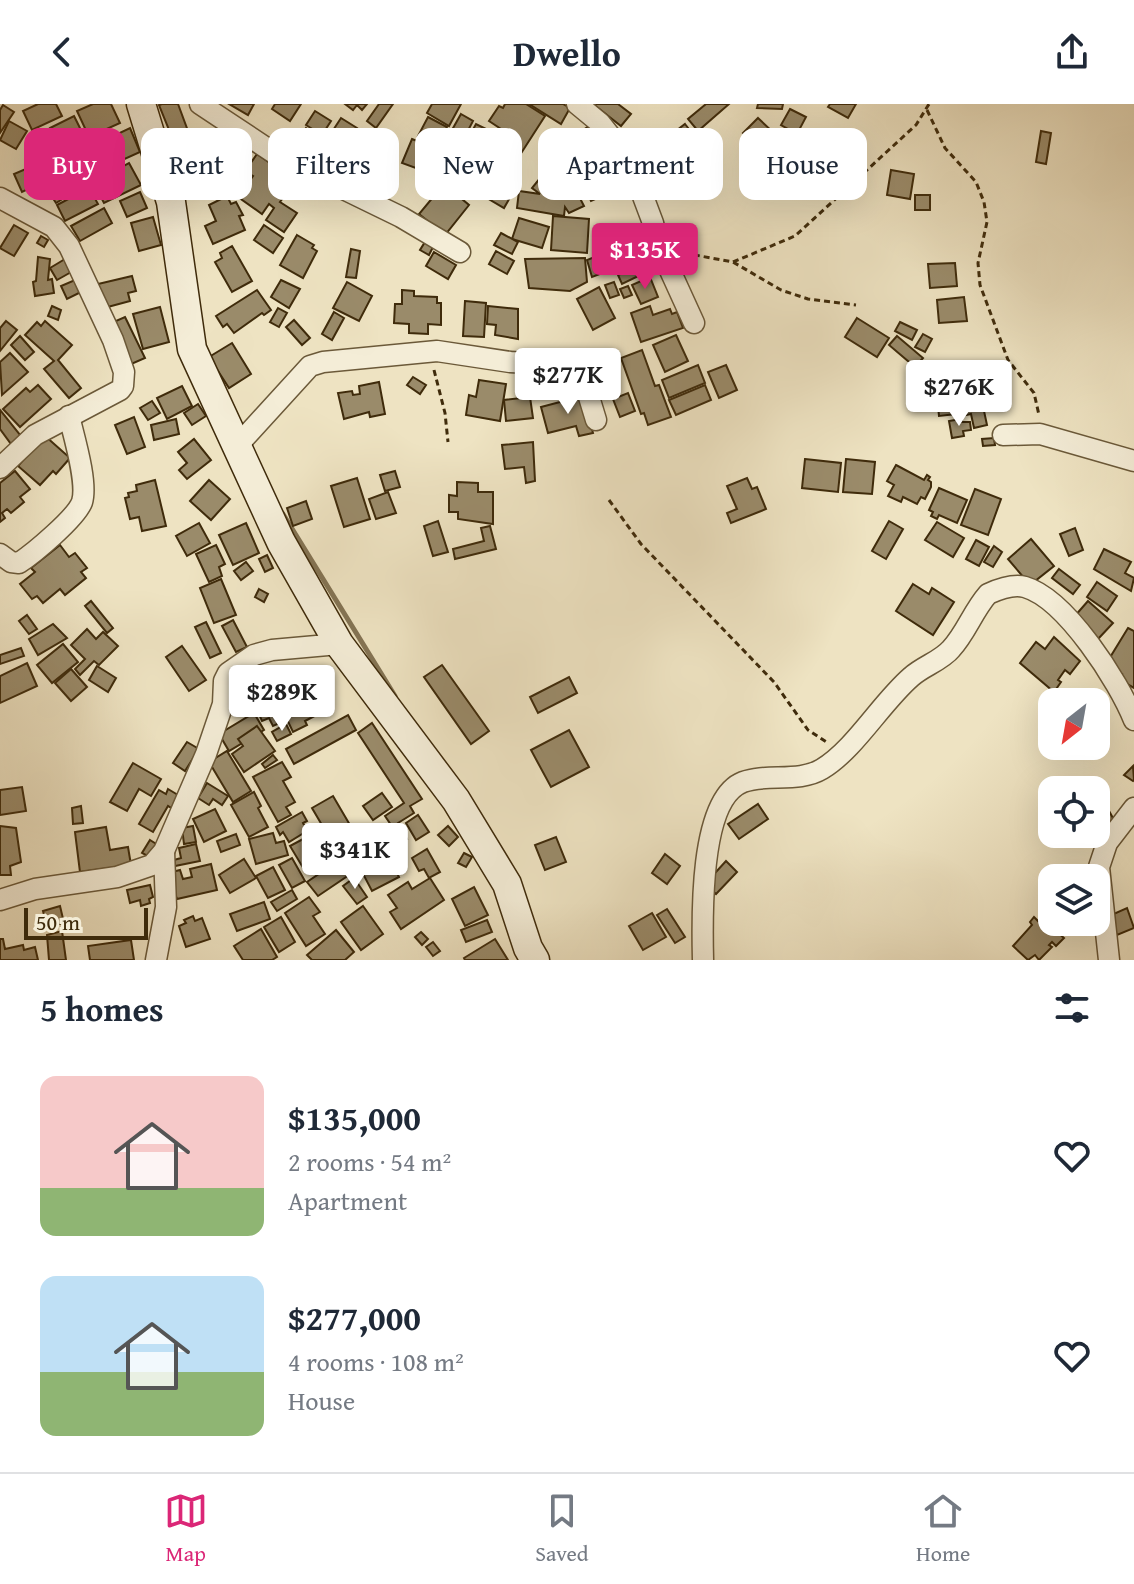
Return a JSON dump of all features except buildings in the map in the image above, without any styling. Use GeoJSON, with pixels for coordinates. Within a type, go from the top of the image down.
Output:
{"type":"FeatureCollection","features":[{"type":"Feature","properties":{"kind":"street"},"geometry":{"type":"LineString","coordinates":[[141,104],[171,202],[192,349],[281,542],[339,644],[456,800],[507,884],[528,948],[535,960]]}},
{"type":"Feature","properties":{"kind":"street"},"geometry":{"type":"LineString","coordinates":[[200,104],[286,161],[401,217],[460,252]]}},
{"type":"Feature","properties":{"kind":"street"},"geometry":{"type":"LineString","coordinates":[[577,104],[600,123],[619,147],[641,191],[658,244],[694,323]]}},
{"type":"Feature","properties":{"kind":"street"},"geometry":{"type":"LineString","coordinates":[[0,198],[59,232],[69,246],[94,297],[124,372],[120,390],[35,435],[0,468]]}},
{"type":"Feature","properties":{"kind":"street"},"geometry":{"type":"LineString","coordinates":[[237,446],[310,366],[427,351],[577,367],[596,420]]}},
{"type":"Feature","properties":{"kind":"street"},"geometry":{"type":"LineString","coordinates":[[0,554],[11,562],[19,563],[72,516],[81,503],[80,462],[69,416]]}},
{"type":"Feature","properties":{"kind":"street"},"geometry":{"type":"LineString","coordinates":[[1003,435],[1040,434],[1134,461]]}},
{"type":"Feature","properties":{"kind":"street"},"geometry":{"type":"LineString","coordinates":[[703,960],[703,876],[711,837],[727,795],[745,781],[813,773],[822,769],[912,675],[950,651],[988,594],[1019,586],[1036,592],[1057,610],[1093,649],[1123,693],[1134,720]]}},
{"type":"Feature","properties":{"kind":"street"},"geometry":{"type":"LineString","coordinates":[[0,900],[35,889],[117,877],[143,869],[158,859],[219,718],[228,673],[254,655],[272,650],[339,644]]}},
{"type":"Feature","properties":{"kind":"street"},"geometry":{"type":"LineString","coordinates":[[1109,960],[1099,867],[1107,843],[1134,808]]}},
{"type":"Feature","properties":{"kind":"street"},"geometry":{"type":"LineString","coordinates":[[156,960],[166,907],[164,851]]}},
{"type":"Feature","properties":{"kind":"path"},"geometry":{"type":"LineString","coordinates":[[733,262],[795,236],[916,125],[929,104]]}},
{"type":"Feature","properties":{"kind":"path"},"geometry":{"type":"LineString","coordinates":[[927,110],[945,148],[976,182],[984,202],[987,222],[978,263],[980,285],[1008,360],[1034,393],[1039,408],[1040,434]]}},
{"type":"Feature","properties":{"kind":"path"},"geometry":{"type":"LineString","coordinates":[[658,244],[685,254],[733,262],[781,290],[808,299],[856,305]]}},
{"type":"Feature","properties":{"kind":"path"},"geometry":{"type":"LineString","coordinates":[[427,351],[438,380],[448,442]]}},
{"type":"Feature","properties":{"kind":"path"},"geometry":{"type":"LineString","coordinates":[[609,500],[641,544],[774,682],[808,730],[841,752]]}},
{"type":"Feature","properties":{"kind":"waterway"},"geometry":{"type":"LineString","coordinates":[[283,514],[395,696]]}}]}
